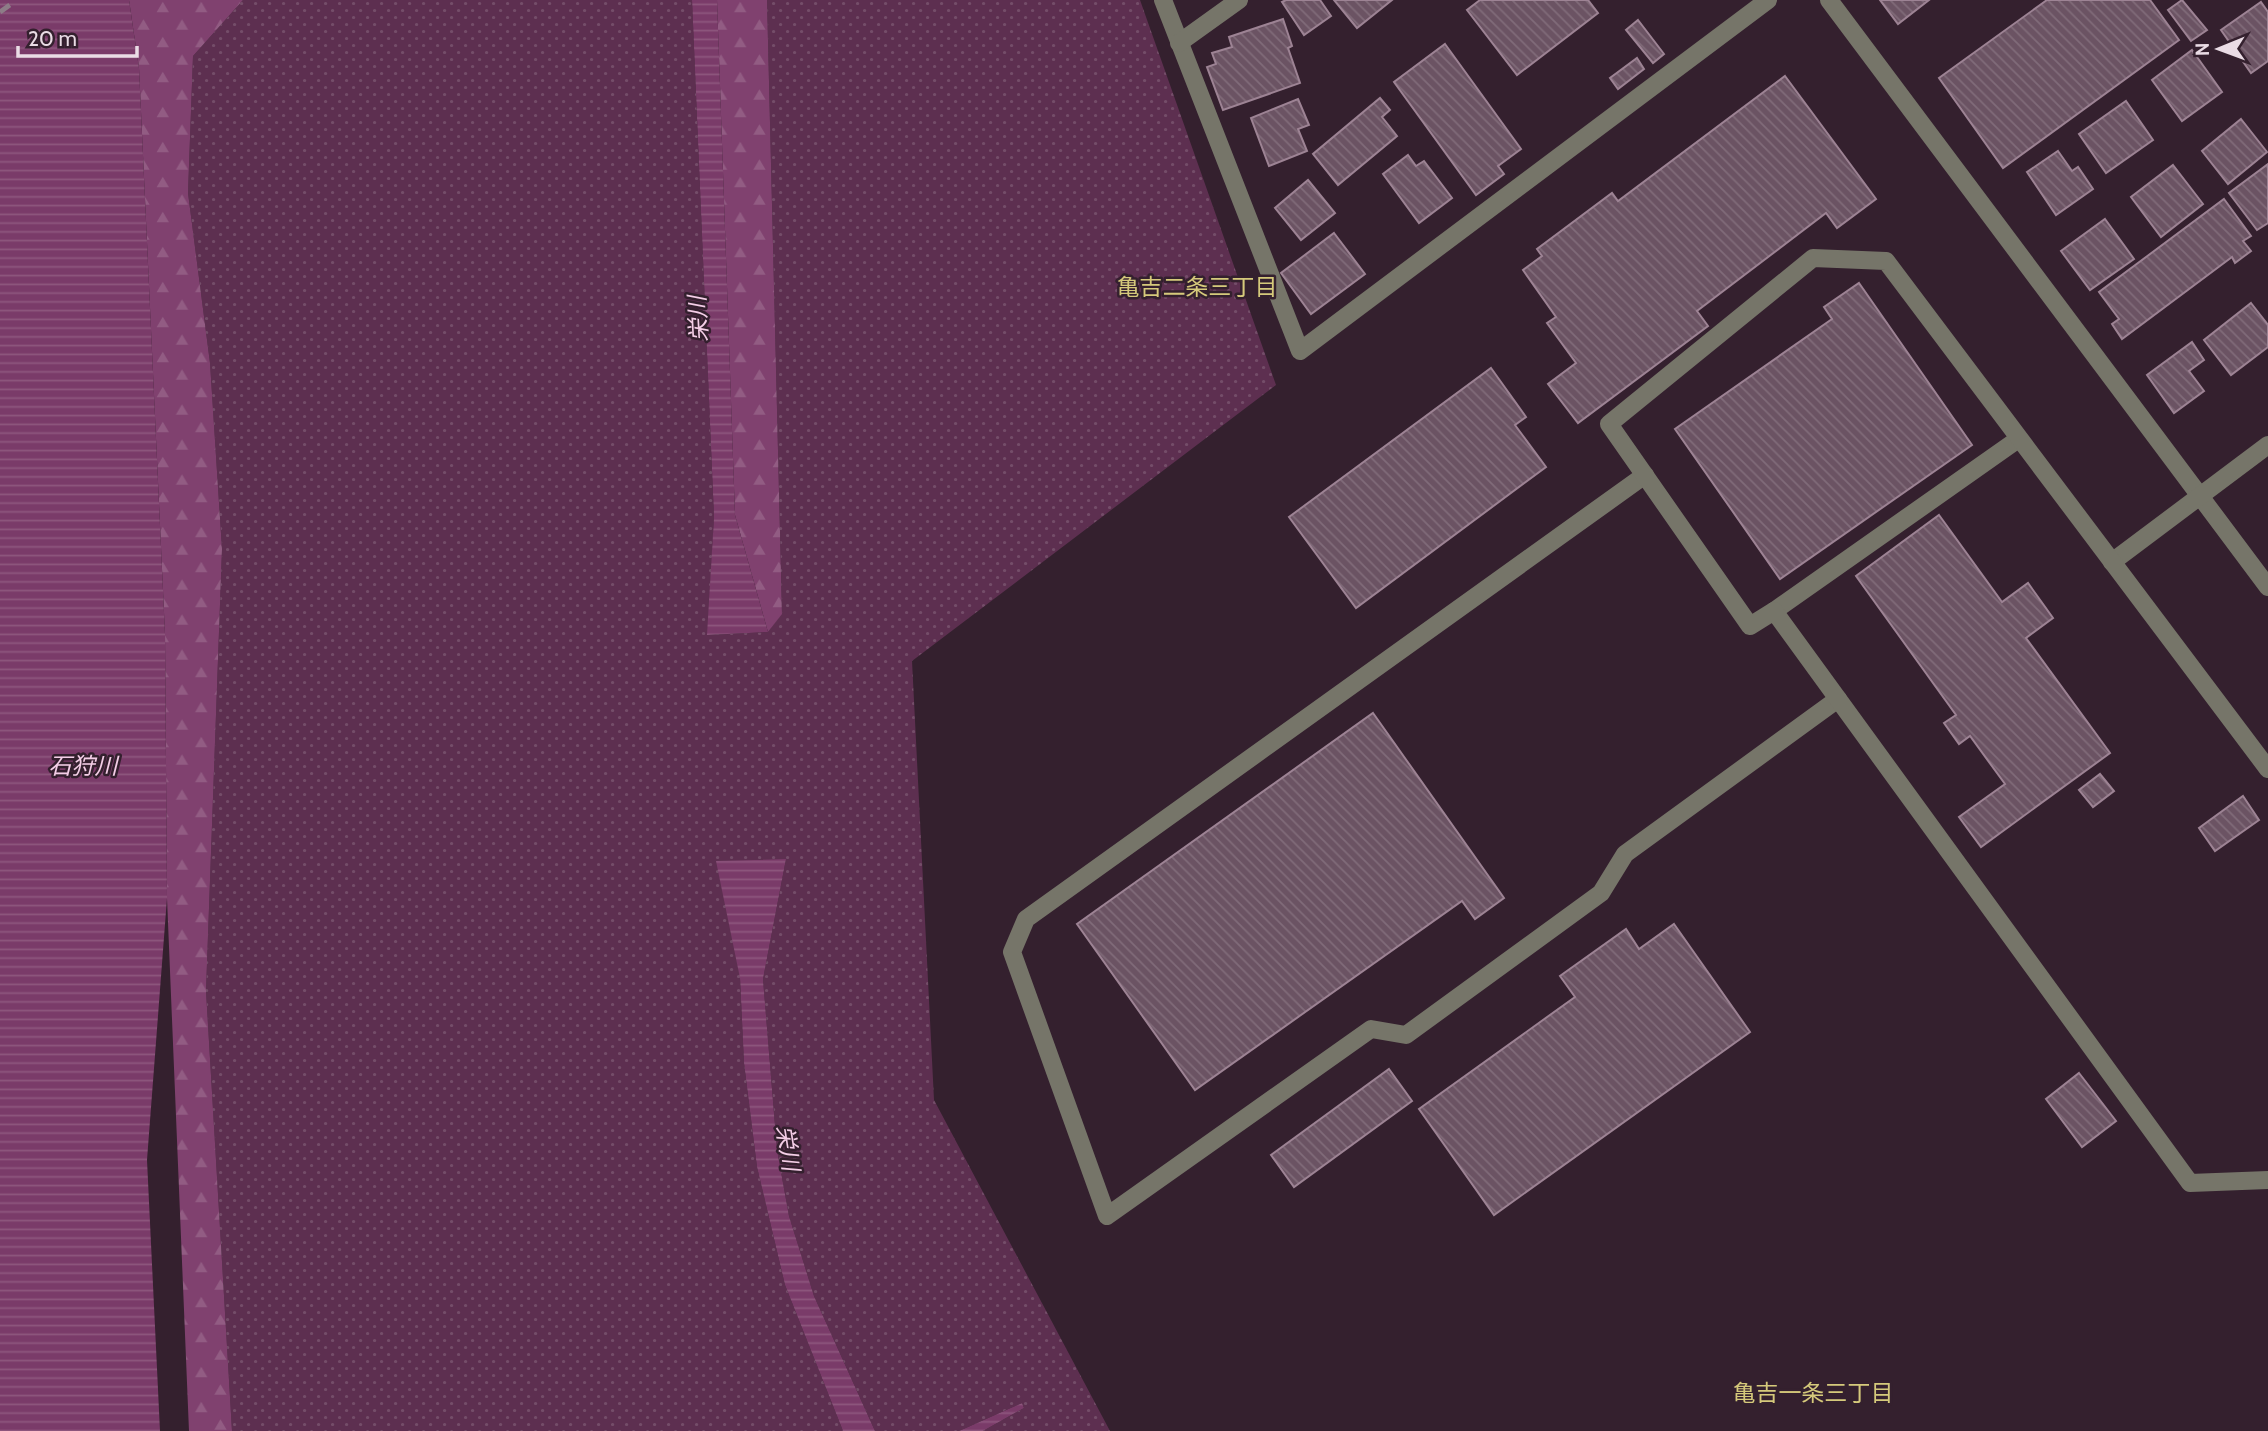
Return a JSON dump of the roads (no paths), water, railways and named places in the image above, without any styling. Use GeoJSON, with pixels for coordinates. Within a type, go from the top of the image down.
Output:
{"type":"FeatureCollection","features":[{"type":"Feature","properties":{"kind":"street"},"geometry":{"type":"LineString","coordinates":[[1163,0],[1300,351],[1768,0]]}},
{"type":"Feature","properties":{"kind":"street"},"geometry":{"type":"LineString","coordinates":[[1179,43],[1239,0]]}},
{"type":"Feature","properties":{"kind":"street"},"geometry":{"type":"LineString","coordinates":[[1829,0],[2268,587]]}},
{"type":"Feature","properties":{"kind":"street"},"geometry":{"type":"LineString","coordinates":[[2017,440],[1750,626],[1609,424],[1813,258],[1886,261],[2017,440],[2268,769]]}},
{"type":"Feature","properties":{"kind":"street"},"geometry":{"type":"LineString","coordinates":[[2112,562],[2268,445]]}},
{"type":"Feature","properties":{"kind":"street"},"geometry":{"type":"LineString","coordinates":[[1645,475],[1026,919],[1012,952],[1107,1216],[1371,1028],[1406,1035],[1601,894],[1625,854],[1838,699]]}},
{"type":"Feature","properties":{"kind":"street"},"geometry":{"type":"LineString","coordinates":[[1774,611],[2190,1183],[2268,1180]]}},
{"type":"Feature","properties":{"kind":"water","name":"石狩川"},"geometry":{"type":"Polygon","coordinates":[[[0,0],[129,0],[139,68],[165,634],[167,898],[147,1160],[160,1431],[0,1431],[0,0]]]}},
{"type":"Feature","properties":{"kind":"water"},"geometry":{"type":"Polygon","coordinates":[[[692,0],[717,0],[735,515],[768,632],[707,635],[714,517],[692,0]]]}},
{"type":"Feature","properties":{"kind":"water"},"geometry":{"type":"Polygon","coordinates":[[[786,859],[763,979],[777,1150],[789,1216],[814,1296],[875,1431],[843,1431],[785,1285],[757,1167],[744,1063],[740,978],[716,861],[786,859]]]}},
{"type":"Feature","properties":{"kind":"water"},"geometry":{"type":"Polygon","coordinates":[[[1022,1403],[1024,1408],[983,1431],[959,1431],[1022,1403]]]}},
{"type":"Feature","properties":{"kind":"railway"},"geometry":{"type":"LineString","coordinates":[[0,12],[17,0]]}},
{"type":"Feature","properties":{"kind":"district","name":"亀吉二条三丁目"},"geometry":{"type":"Point","coordinates":[1197,287]}},
{"type":"Feature","properties":{"kind":"district","name":"亀吉一条三丁目"},"geometry":{"type":"Point","coordinates":[1813,1393]}},
{"type":"Feature","properties":{"kind":"water label","name":"栄川"},"geometry":{"type":"Point","coordinates":[698,319]}},
{"type":"Feature","properties":{"kind":"water label","name":"栄川"},"geometry":{"type":"Point","coordinates":[788,1148]}}]}
